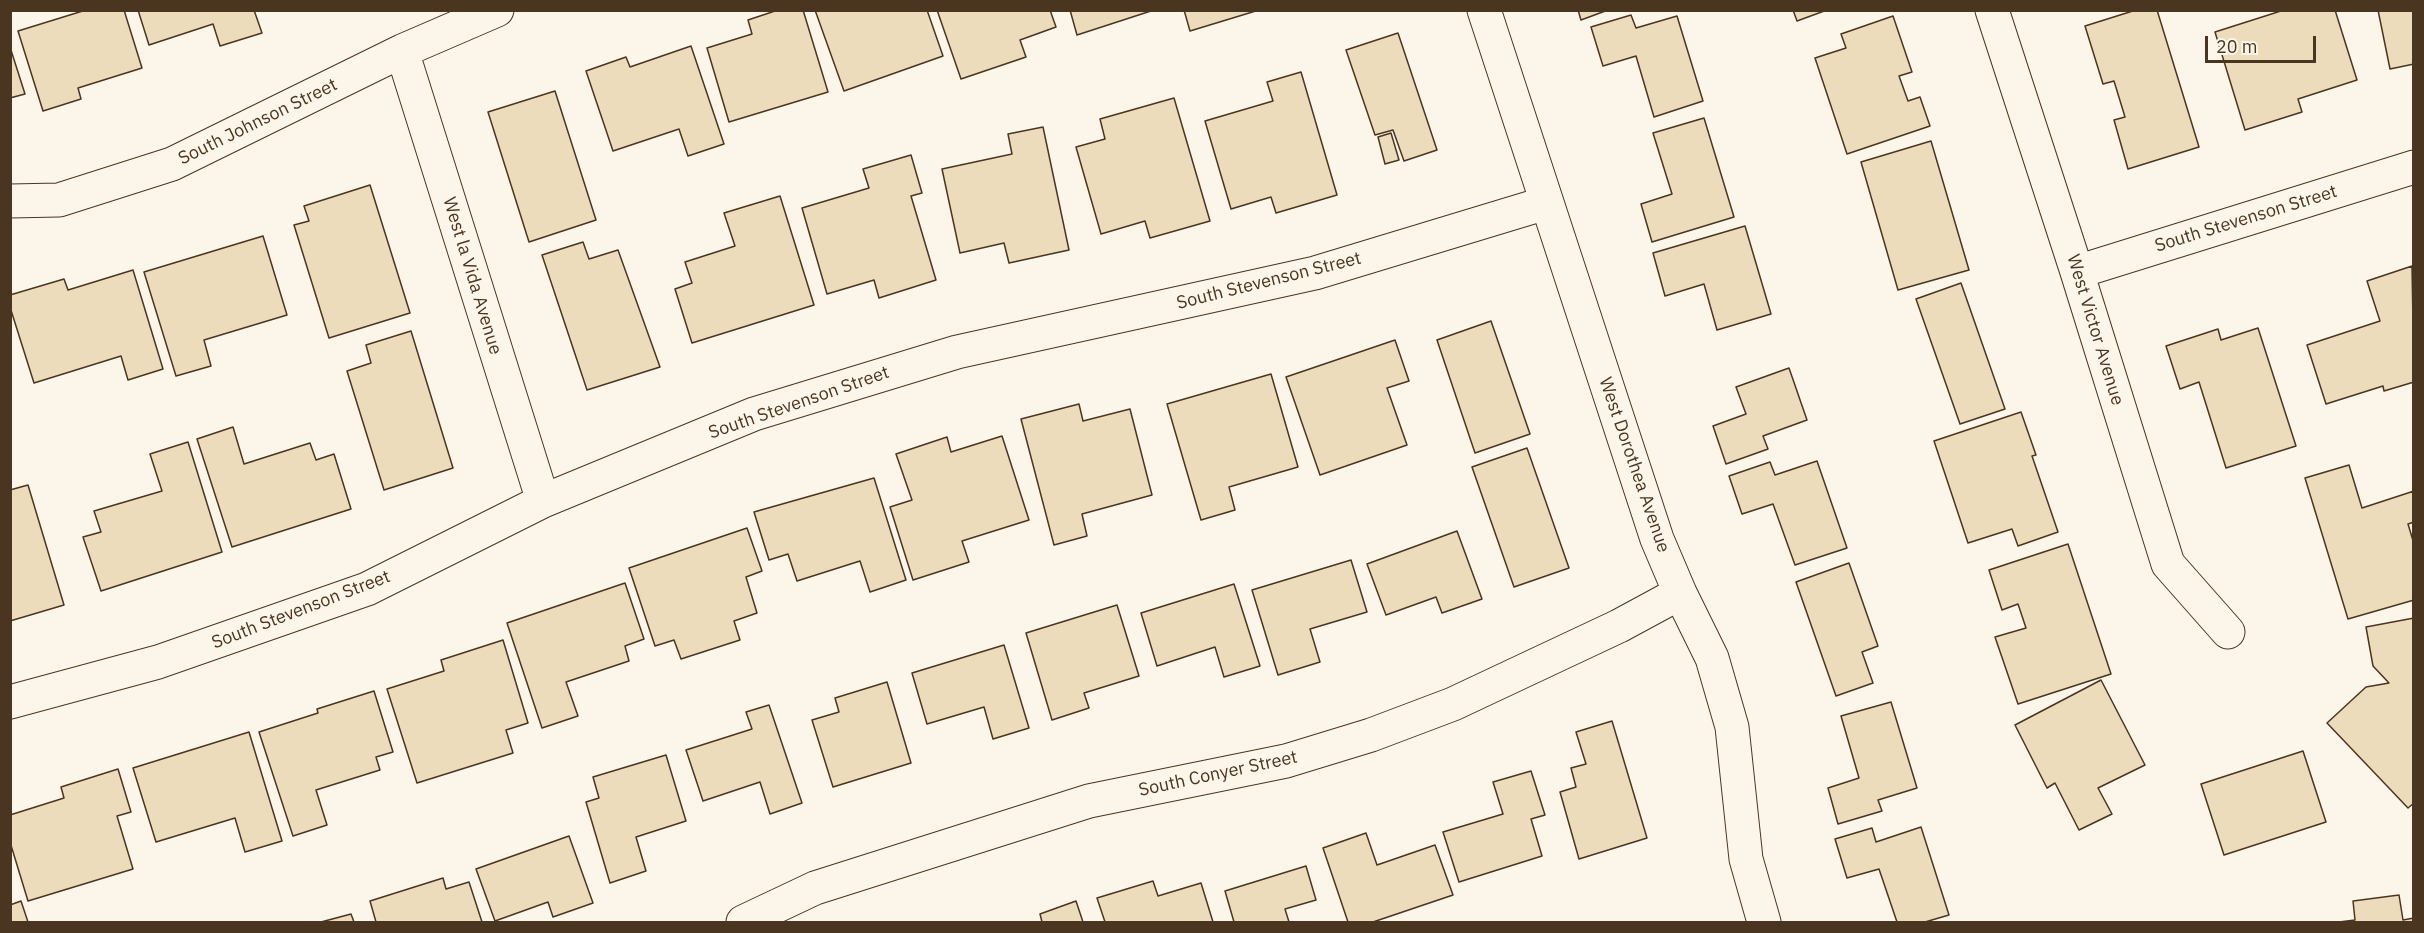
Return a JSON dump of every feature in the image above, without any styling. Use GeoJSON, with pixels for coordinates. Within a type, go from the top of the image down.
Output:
{"type":"FeatureCollection","features":[{"type":"Feature","properties":{"kind":"street","name":"South Johnson Street"},"geometry":{"type":"LineString","coordinates":[[10,201],[59,200],[172,164],[402,51],[497,10]]}},
{"type":"Feature","properties":{"kind":"street","name":"West Dorothea Avenue"},"geometry":{"type":"LineString","coordinates":[[1484,10],[1657,539],[1712,658],[1732,727],[1746,859],[1764,922]]}},
{"type":"Feature","properties":{"kind":"street","name":"West Victor Avenue"},"geometry":{"type":"LineString","coordinates":[[1992,10],[2078,272],[2168,564],[2228,632]]}},
{"type":"Feature","properties":{"kind":"street","name":"West la Vida Avenue"},"geometry":{"type":"LineString","coordinates":[[402,51],[543,501]]}},
{"type":"Feature","properties":{"kind":"street","name":"South Stevenson Street"},"geometry":{"type":"LineString","coordinates":[[2078,272],[2414,166]]}},
{"type":"Feature","properties":{"kind":"street","name":"South Stevenson Street"},"geometry":{"type":"LineString","coordinates":[[10,702],[158,662],[367,589],[543,501],[754,414],[957,352],[1315,273],[1546,203]]}},
{"type":"Feature","properties":{"kind":"street","name":"South Conyer Street"},"geometry":{"type":"LineString","coordinates":[[743,922],[815,888],[1089,801],[1286,760],[1371,735],[1453,704],[1619,626],[1680,593]]}},
{"type":"Feature","properties":{"kind":"building"},"geometry":{"type":"Polygon","coordinates":[[[86,10],[124,10],[142,68],[78,88],[81,99],[43,111],[18,31],[86,10]]]}},
{"type":"Feature","properties":{"kind":"building"},"geometry":{"type":"Polygon","coordinates":[[[138,10],[254,10],[262,33],[220,46],[213,24],[149,45],[138,10]]]}},
{"type":"Feature","properties":{"kind":"building"},"geometry":{"type":"Polygon","coordinates":[[[778,10],[803,10],[828,92],[729,122],[707,48],[752,34],[748,20],[778,10]]]}},
{"type":"Feature","properties":{"kind":"building"},"geometry":{"type":"Polygon","coordinates":[[[815,10],[927,10],[943,56],[844,91],[815,10]]]}},
{"type":"Feature","properties":{"kind":"building"},"geometry":{"type":"Polygon","coordinates":[[[937,10],[1050,10],[1056,27],[1020,40],[1026,57],[961,79],[937,10]]]}},
{"type":"Feature","properties":{"kind":"building"},"geometry":{"type":"Polygon","coordinates":[[[1070,10],[1154,10],[1077,35],[1070,10]]]}},
{"type":"Feature","properties":{"kind":"building"},"geometry":{"type":"Polygon","coordinates":[[[1184,10],[1259,10],[1190,31],[1184,10]]]}},
{"type":"Feature","properties":{"kind":"building"},"geometry":{"type":"Polygon","coordinates":[[[1578,10],[1608,10],[1581,20],[1578,10]]]}},
{"type":"Feature","properties":{"kind":"building"},"geometry":{"type":"Polygon","coordinates":[[[1793,10],[1827,10],[1797,21],[1793,10]]]}},
{"type":"Feature","properties":{"kind":"building"},"geometry":{"type":"Polygon","coordinates":[[[2136,10],[2157,10],[2199,147],[2128,169],[2114,120],[2125,117],[2114,81],[2103,84],[2085,26],[2136,10]]]}},
{"type":"Feature","properties":{"kind":"building"},"geometry":{"type":"Polygon","coordinates":[[[2284,10],[2335,10],[2357,80],[2298,99],[2302,112],[2245,130],[2215,32],[2284,10]]]}},
{"type":"Feature","properties":{"kind":"building"},"geometry":{"type":"Polygon","coordinates":[[[2378,10],[2414,10],[2414,64],[2390,69],[2378,10]]]}},
{"type":"Feature","properties":{"kind":"building"},"geometry":{"type":"Polygon","coordinates":[[[1631,15],[1636,28],[1677,16],[1703,101],[1654,117],[1636,56],[1603,66],[1591,27],[1631,15]]]}},
{"type":"Feature","properties":{"kind":"building"},"geometry":{"type":"Polygon","coordinates":[[[1893,16],[1912,72],[1899,76],[1908,101],[1920,97],[1930,126],[1847,154],[1815,58],[1846,48],[1841,34],[1893,16]]]}},
{"type":"Feature","properties":{"kind":"building"},"geometry":{"type":"Polygon","coordinates":[[[1398,33],[1437,150],[1404,161],[1393,130],[1375,135],[1346,50],[1398,33]]]}},
{"type":"Feature","properties":{"kind":"building"},"geometry":{"type":"Polygon","coordinates":[[[691,46],[724,144],[688,156],[679,129],[613,151],[586,71],[626,57],[630,67],[691,46]]]}},
{"type":"Feature","properties":{"kind":"building"},"geometry":{"type":"Polygon","coordinates":[[[10,47],[25,94],[10,98],[10,47]]]}},
{"type":"Feature","properties":{"kind":"building"},"geometry":{"type":"Polygon","coordinates":[[[1301,72],[1337,195],[1276,213],[1271,197],[1231,209],[1205,121],[1273,101],[1267,82],[1301,72]]]}},
{"type":"Feature","properties":{"kind":"building"},"geometry":{"type":"Polygon","coordinates":[[[555,91],[596,220],[529,242],[488,112],[555,91]]]}},
{"type":"Feature","properties":{"kind":"building"},"geometry":{"type":"Polygon","coordinates":[[[1174,98],[1210,221],[1150,238],[1145,221],[1101,234],[1076,147],[1105,139],[1100,119],[1174,98]]]}},
{"type":"Feature","properties":{"kind":"building"},"geometry":{"type":"Polygon","coordinates":[[[1704,118],[1734,217],[1652,242],[1641,204],[1672,194],[1653,133],[1704,118]]]}},
{"type":"Feature","properties":{"kind":"building"},"geometry":{"type":"Polygon","coordinates":[[[1043,127],[1069,250],[1009,263],[1004,243],[960,253],[942,169],[1012,154],[1008,134],[1043,127]]]}},
{"type":"Feature","properties":{"kind":"building"},"geometry":{"type":"Polygon","coordinates":[[[1391,133],[1399,160],[1385,164],[1378,137],[1391,133]]]}},
{"type":"Feature","properties":{"kind":"building"},"geometry":{"type":"Polygon","coordinates":[[[1931,141],[1969,270],[1898,290],[1861,162],[1931,141]]]}},
{"type":"Feature","properties":{"kind":"building"},"geometry":{"type":"Polygon","coordinates":[[[911,155],[922,193],[911,196],[936,280],[879,298],[874,280],[827,294],[802,208],[869,188],[863,169],[911,155]]]}},
{"type":"Feature","properties":{"kind":"building"},"geometry":{"type":"Polygon","coordinates":[[[370,185],[410,313],[329,338],[294,225],[309,221],[304,206],[370,185]]]}},
{"type":"Feature","properties":{"kind":"building"},"geometry":{"type":"Polygon","coordinates":[[[780,196],[814,305],[692,343],[675,289],[692,283],[685,262],[735,246],[724,213],[780,196]]]}},
{"type":"Feature","properties":{"kind":"building"},"geometry":{"type":"Polygon","coordinates":[[[1745,226],[1771,314],[1717,330],[1704,284],[1665,296],[1653,253],[1745,226]]]}},
{"type":"Feature","properties":{"kind":"building"},"geometry":{"type":"Polygon","coordinates":[[[263,236],[287,315],[204,340],[211,366],[176,376],[144,272],[263,236]]]}},
{"type":"Feature","properties":{"kind":"building"},"geometry":{"type":"Polygon","coordinates":[[[583,242],[589,259],[618,250],[660,367],[587,390],[542,255],[583,242]]]}},
{"type":"Feature","properties":{"kind":"building"},"geometry":{"type":"Polygon","coordinates":[[[2412,266],[2414,382],[2384,391],[2383,386],[2326,404],[2307,345],[2380,321],[2367,281],[2412,266]]]}},
{"type":"Feature","properties":{"kind":"building"},"geometry":{"type":"Polygon","coordinates":[[[133,270],[163,369],[128,380],[121,356],[34,383],[10,307],[10,295],[64,279],[68,290],[133,270]]]}},
{"type":"Feature","properties":{"kind":"building"},"geometry":{"type":"Polygon","coordinates":[[[1961,283],[2005,409],[1960,424],[1916,299],[1961,283]]]}},
{"type":"Feature","properties":{"kind":"building"},"geometry":{"type":"Polygon","coordinates":[[[1491,321],[1530,434],[1475,453],[1437,340],[1491,321]]]}},
{"type":"Feature","properties":{"kind":"building"},"geometry":{"type":"Polygon","coordinates":[[[2258,328],[2296,446],[2226,468],[2199,382],[2180,389],[2166,346],[2218,329],[2221,340],[2258,328]]]}},
{"type":"Feature","properties":{"kind":"building"},"geometry":{"type":"Polygon","coordinates":[[[411,331],[453,468],[384,490],[347,371],[371,363],[366,345],[411,331]]]}},
{"type":"Feature","properties":{"kind":"building"},"geometry":{"type":"Polygon","coordinates":[[[1395,340],[1409,381],[1387,388],[1407,445],[1320,475],[1286,377],[1395,340]]]}},
{"type":"Feature","properties":{"kind":"building"},"geometry":{"type":"Polygon","coordinates":[[[1789,368],[1807,420],[1763,436],[1768,449],[1726,464],[1713,426],[1746,414],[1736,387],[1789,368]]]}},
{"type":"Feature","properties":{"kind":"building"},"geometry":{"type":"Polygon","coordinates":[[[1271,374],[1298,467],[1229,487],[1235,510],[1201,520],[1167,404],[1271,374]]]}},
{"type":"Feature","properties":{"kind":"building"},"geometry":{"type":"Polygon","coordinates":[[[1079,404],[1083,421],[1130,409],[1152,495],[1082,514],[1087,536],[1054,545],[1021,419],[1079,404]]]}},
{"type":"Feature","properties":{"kind":"building"},"geometry":{"type":"Polygon","coordinates":[[[2021,412],[2036,455],[2032,456],[2058,532],[2018,546],[2012,529],[1968,543],[1934,441],[2021,412]]]}},
{"type":"Feature","properties":{"kind":"building"},"geometry":{"type":"Polygon","coordinates":[[[233,427],[244,464],[310,443],[316,460],[334,454],[351,509],[232,547],[197,439],[233,427]]]}},
{"type":"Feature","properties":{"kind":"building"},"geometry":{"type":"Polygon","coordinates":[[[1002,436],[1029,520],[962,541],[969,562],[913,580],[890,507],[912,500],[896,454],[947,437],[951,452],[1002,436]]]}},
{"type":"Feature","properties":{"kind":"building"},"geometry":{"type":"Polygon","coordinates":[[[188,442],[222,552],[101,591],[83,537],[101,532],[94,511],[162,491],[150,454],[188,442]]]}},
{"type":"Feature","properties":{"kind":"building"},"geometry":{"type":"Polygon","coordinates":[[[1527,448],[1569,568],[1514,587],[1472,467],[1527,448]]]}},
{"type":"Feature","properties":{"kind":"building"},"geometry":{"type":"Polygon","coordinates":[[[1817,461],[1847,548],[1795,565],[1773,504],[1742,514],[1729,476],[1770,462],[1775,475],[1817,461]]]}},
{"type":"Feature","properties":{"kind":"building"},"geometry":{"type":"Polygon","coordinates":[[[2349,465],[2362,508],[2414,491],[2414,522],[2408,524],[2414,544],[2414,600],[2348,619],[2305,478],[2349,465]]]}},
{"type":"Feature","properties":{"kind":"building"},"geometry":{"type":"Polygon","coordinates":[[[874,478],[906,580],[870,592],[860,561],[797,581],[788,554],[769,560],[754,512],[874,478]]]}},
{"type":"Feature","properties":{"kind":"building"},"geometry":{"type":"Polygon","coordinates":[[[28,485],[64,605],[10,621],[10,490],[28,485]]]}},
{"type":"Feature","properties":{"kind":"building"},"geometry":{"type":"Polygon","coordinates":[[[747,528],[762,571],[746,577],[757,613],[734,621],[740,640],[681,659],[674,640],[655,646],[629,568],[747,528]]]}},
{"type":"Feature","properties":{"kind":"building"},"geometry":{"type":"Polygon","coordinates":[[[1457,531],[1482,599],[1442,613],[1436,597],[1386,615],[1367,564],[1457,531]]]}},
{"type":"Feature","properties":{"kind":"building"},"geometry":{"type":"Polygon","coordinates":[[[2068,544],[2111,674],[2018,704],[1995,637],[2026,628],[2018,604],[2002,610],[1989,570],[2068,544]]]}},
{"type":"Feature","properties":{"kind":"building"},"geometry":{"type":"Polygon","coordinates":[[[1351,560],[1367,612],[1310,629],[1320,662],[1278,675],[1252,590],[1351,560]]]}},
{"type":"Feature","properties":{"kind":"building"},"geometry":{"type":"Polygon","coordinates":[[[1849,563],[1878,646],[1862,652],[1873,683],[1836,696],[1796,582],[1849,563]]]}},
{"type":"Feature","properties":{"kind":"building"},"geometry":{"type":"Polygon","coordinates":[[[625,583],[644,639],[625,646],[629,661],[566,682],[578,716],[542,728],[507,623],[625,583]]]}},
{"type":"Feature","properties":{"kind":"building"},"geometry":{"type":"Polygon","coordinates":[[[1234,584],[1260,666],[1224,677],[1215,647],[1157,666],[1141,613],[1234,584]]]}},
{"type":"Feature","properties":{"kind":"building"},"geometry":{"type":"Polygon","coordinates":[[[1117,605],[1139,676],[1084,693],[1089,708],[1052,720],[1026,633],[1117,605]]]}},
{"type":"Feature","properties":{"kind":"building"},"geometry":{"type":"Polygon","coordinates":[[[2414,618],[2414,803],[2408,808],[2327,723],[2366,687],[2389,683],[2373,666],[2366,627],[2414,618]]]}},
{"type":"Feature","properties":{"kind":"building"},"geometry":{"type":"Polygon","coordinates":[[[503,640],[528,723],[506,730],[513,753],[417,783],[387,689],[444,671],[441,660],[503,640]]]}},
{"type":"Feature","properties":{"kind":"building"},"geometry":{"type":"Polygon","coordinates":[[[1004,645],[1029,728],[993,739],[984,707],[927,724],[912,673],[1004,645]]]}},
{"type":"Feature","properties":{"kind":"building"},"geometry":{"type":"Polygon","coordinates":[[[2101,680],[2145,765],[2098,788],[2112,814],[2079,830],[2055,783],[2047,788],[2015,725],[2101,680]]]}},
{"type":"Feature","properties":{"kind":"building"},"geometry":{"type":"Polygon","coordinates":[[[887,682],[911,763],[833,787],[812,720],[839,712],[835,698],[887,682]]]}},
{"type":"Feature","properties":{"kind":"building"},"geometry":{"type":"Polygon","coordinates":[[[374,691],[393,752],[376,757],[380,770],[316,790],[327,825],[293,836],[259,732],[318,713],[317,709],[374,691]]]}},
{"type":"Feature","properties":{"kind":"building"},"geometry":{"type":"Polygon","coordinates":[[[1891,702],[1917,788],[1878,800],[1882,811],[1838,824],[1828,788],[1859,778],[1841,716],[1891,702]]]}},
{"type":"Feature","properties":{"kind":"building"},"geometry":{"type":"Polygon","coordinates":[[[769,705],[802,803],[770,814],[760,782],[703,801],[686,750],[752,729],[746,712],[769,705]]]}},
{"type":"Feature","properties":{"kind":"building"},"geometry":{"type":"Polygon","coordinates":[[[1612,721],[1647,838],[1579,859],[1560,792],[1576,787],[1571,768],[1586,764],[1576,732],[1612,721]]]}},
{"type":"Feature","properties":{"kind":"building"},"geometry":{"type":"Polygon","coordinates":[[[249,732],[282,841],[245,852],[235,818],[156,842],[133,768],[249,732]]]}},
{"type":"Feature","properties":{"kind":"building"},"geometry":{"type":"Polygon","coordinates":[[[2303,751],[2326,822],[2224,855],[2201,784],[2303,751]]]}},
{"type":"Feature","properties":{"kind":"building"},"geometry":{"type":"Polygon","coordinates":[[[666,755],[686,821],[636,837],[646,871],[610,883],[586,802],[599,798],[593,777],[666,755]]]}},
{"type":"Feature","properties":{"kind":"building"},"geometry":{"type":"Polygon","coordinates":[[[118,769],[131,812],[117,816],[133,869],[28,901],[10,842],[10,815],[64,798],[61,787],[118,769]]]}},
{"type":"Feature","properties":{"kind":"building"},"geometry":{"type":"Polygon","coordinates":[[[1531,771],[1545,815],[1531,819],[1542,856],[1459,882],[1443,832],[1503,814],[1493,782],[1531,771]]]}},
{"type":"Feature","properties":{"kind":"building"},"geometry":{"type":"Polygon","coordinates":[[[1921,827],[1949,915],[1925,922],[1897,922],[1879,869],[1847,878],[1835,839],[1872,828],[1876,842],[1921,827]]]}},
{"type":"Feature","properties":{"kind":"building"},"geometry":{"type":"Polygon","coordinates":[[[1366,833],[1377,865],[1435,845],[1453,895],[1373,922],[1348,922],[1323,848],[1366,833]]]}},
{"type":"Feature","properties":{"kind":"building"},"geometry":{"type":"Polygon","coordinates":[[[569,836],[593,903],[553,917],[548,902],[495,921],[476,869],[569,836]]]}},
{"type":"Feature","properties":{"kind":"building"},"geometry":{"type":"Polygon","coordinates":[[[1306,866],[1316,900],[1285,909],[1289,922],[1234,922],[1225,891],[1306,866]]]}},
{"type":"Feature","properties":{"kind":"building"},"geometry":{"type":"Polygon","coordinates":[[[443,878],[446,889],[469,882],[482,922],[376,922],[370,901],[443,878]]]}},
{"type":"Feature","properties":{"kind":"building"},"geometry":{"type":"Polygon","coordinates":[[[1153,881],[1158,896],[1201,883],[1213,922],[1105,922],[1097,898],[1153,881]]]}},
{"type":"Feature","properties":{"kind":"building"},"geometry":{"type":"Polygon","coordinates":[[[2399,895],[2403,920],[2414,918],[2414,922],[2339,922],[2355,920],[2353,901],[2399,895]]]}},
{"type":"Feature","properties":{"kind":"building"},"geometry":{"type":"Polygon","coordinates":[[[21,901],[28,922],[10,922],[10,905],[21,901]]]}},
{"type":"Feature","properties":{"kind":"building"},"geometry":{"type":"Polygon","coordinates":[[[1076,901],[1083,922],[1042,922],[1040,914],[1076,901]]]}},
{"type":"Feature","properties":{"kind":"building"},"geometry":{"type":"Polygon","coordinates":[[[351,914],[354,922],[321,922],[351,914]]]}}]}
